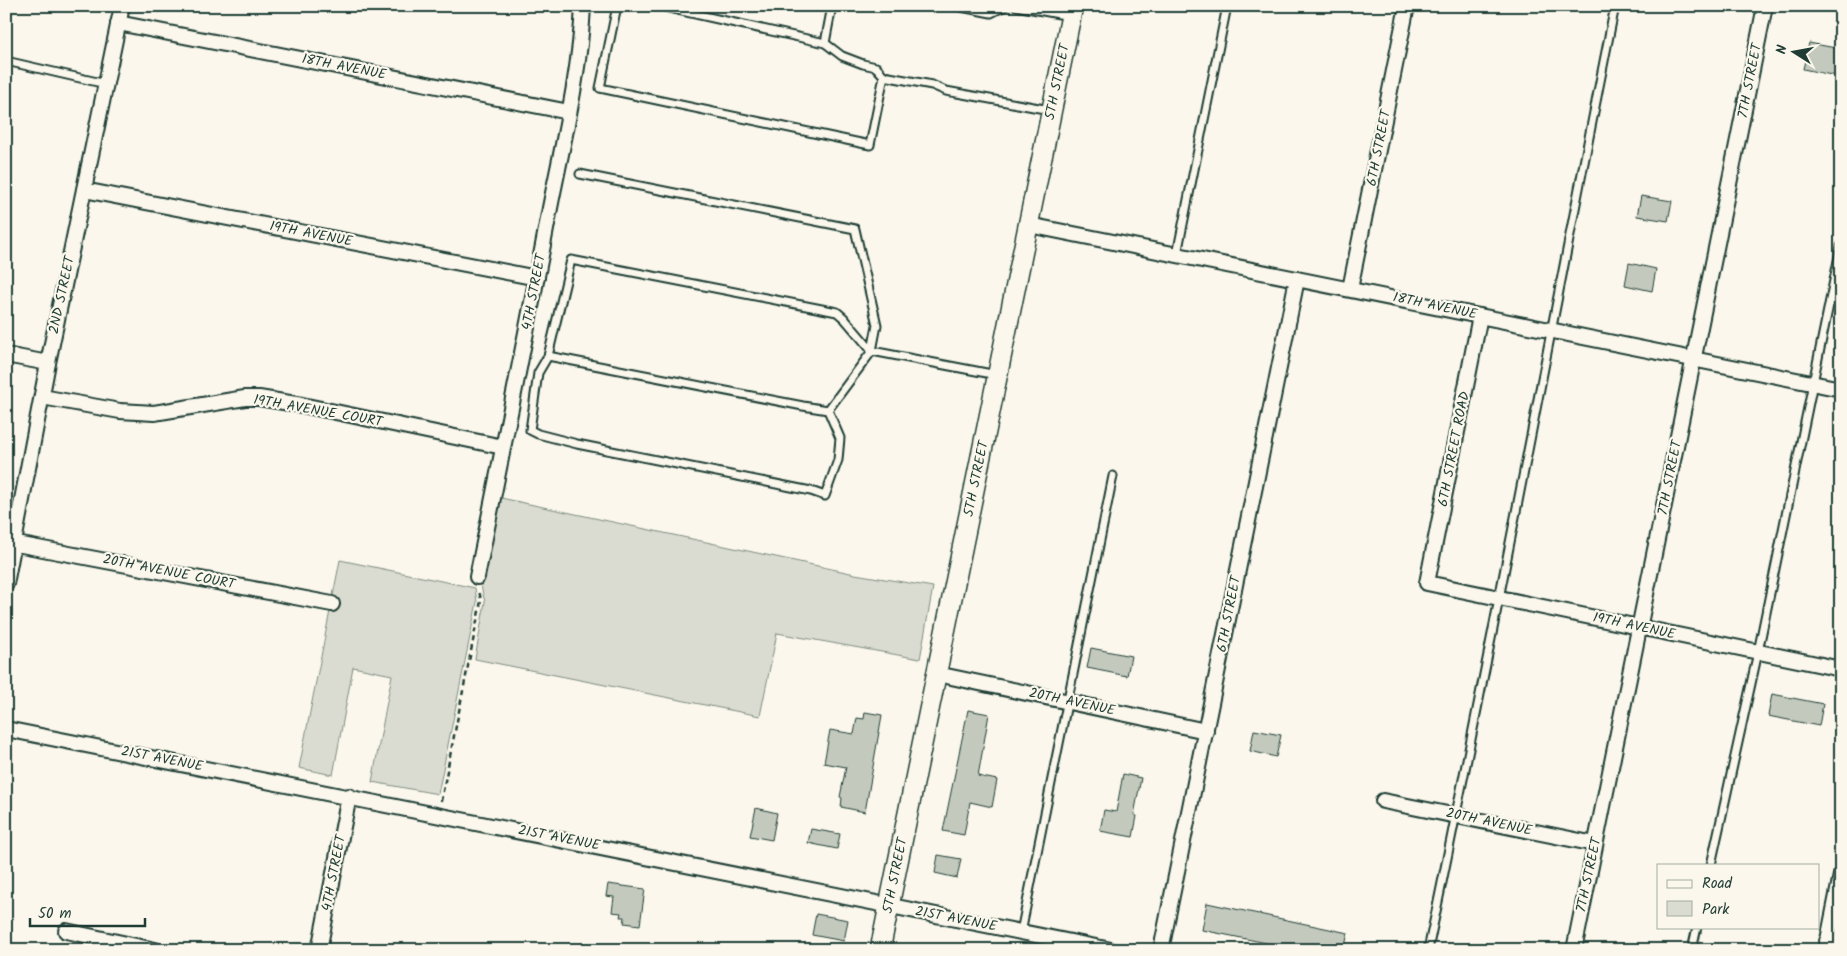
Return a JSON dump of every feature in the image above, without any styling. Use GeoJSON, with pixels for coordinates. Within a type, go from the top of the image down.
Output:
{"type":"FeatureCollection","features":[{"type":"Feature","properties":{"kind":"main road","name":"5TH STREET"},"geometry":{"type":"LineString","coordinates":[[880,950],[1072,11]]}},
{"type":"Feature","properties":{"kind":"street","name":"2ND STREET"},"geometry":{"type":"LineString","coordinates":[[6,584],[10,542],[42,397],[122,6]]}},
{"type":"Feature","properties":{"kind":"street","name":"4TH STREET"},"geometry":{"type":"LineString","coordinates":[[477,577],[569,112],[582,40],[583,6]]}},
{"type":"Feature","properties":{"kind":"street","name":"6TH STREET"},"geometry":{"type":"LineString","coordinates":[[1350,289],[1407,6]]}},
{"type":"Feature","properties":{"kind":"street","name":"7TH STREET"},"geometry":{"type":"LineString","coordinates":[[1574,950],[1765,6]]}},
{"type":"Feature","properties":{"kind":"street","name":"18TH AVENUE"},"geometry":{"type":"LineString","coordinates":[[118,23],[569,112]]}},
{"type":"Feature","properties":{"kind":"street","name":"19TH AVENUE"},"geometry":{"type":"LineString","coordinates":[[84,190],[537,278]]}},
{"type":"Feature","properties":{"kind":"street","name":"18TH AVENUE"},"geometry":{"type":"LineString","coordinates":[[1029,225],[1841,389]]}},
{"type":"Feature","properties":{"kind":"street","name":"6TH STREET"},"geometry":{"type":"LineString","coordinates":[[1161,950],[1298,279]]}},
{"type":"Feature","properties":{"kind":"street","name":"6TH STREET ROAD"},"geometry":{"type":"LineString","coordinates":[[1427,583],[1480,316]]}},
{"type":"Feature","properties":{"kind":"street"},"geometry":{"type":"LineString","coordinates":[[6,355],[48,363]]}},
{"type":"Feature","properties":{"kind":"street","name":"19TH AVENUE COURT"},"geometry":{"type":"LineString","coordinates":[[42,397],[120,411],[154,414],[245,398],[259,398],[302,405],[503,447]]}},
{"type":"Feature","properties":{"kind":"street","name":"20TH AVENUE COURT"},"geometry":{"type":"LineString","coordinates":[[10,542],[332,604]]}},
{"type":"Feature","properties":{"kind":"street","name":"19TH AVENUE"},"geometry":{"type":"LineString","coordinates":[[1427,583],[1841,669]]}},
{"type":"Feature","properties":{"kind":"street","name":"20TH AVENUE"},"geometry":{"type":"LineString","coordinates":[[937,674],[1206,731]]}},
{"type":"Feature","properties":{"kind":"street","name":"21ST AVENUE"},"geometry":{"type":"LineString","coordinates":[[6,729],[349,796],[1111,950]]}},
{"type":"Feature","properties":{"kind":"street","name":"4TH STREET"},"geometry":{"type":"LineString","coordinates":[[319,950],[349,796]]}},
{"type":"Feature","properties":{"kind":"street","name":"20TH AVENUE"},"geometry":{"type":"LineString","coordinates":[[1382,801],[1595,844]]}},
{"type":"Feature","properties":{"kind":"street"},"geometry":{"type":"LineString","coordinates":[[1831,945],[1841,875]]}},
{"type":"Feature","properties":{"kind":"street"},"geometry":{"type":"LineString","coordinates":[[66,931],[155,950]]}},
{"type":"Feature","properties":{"kind":"lane"},"geometry":{"type":"LineString","coordinates":[[617,6],[600,88],[870,145],[884,76]]}},
{"type":"Feature","properties":{"kind":"lane"},"geometry":{"type":"LineString","coordinates":[[659,6],[825,43],[842,56],[876,67],[884,76],[932,84],[946,91],[1053,111]]}},
{"type":"Feature","properties":{"kind":"lane"},"geometry":{"type":"LineString","coordinates":[[825,43],[832,6]]}},
{"type":"Feature","properties":{"kind":"lane"},"geometry":{"type":"LineString","coordinates":[[956,6],[990,13],[1005,6]]}},
{"type":"Feature","properties":{"kind":"lane"},"geometry":{"type":"LineString","coordinates":[[1016,6],[1072,11]]}},
{"type":"Feature","properties":{"kind":"lane"},"geometry":{"type":"LineString","coordinates":[[1177,254],[1227,6]]}},
{"type":"Feature","properties":{"kind":"lane"},"geometry":{"type":"LineString","coordinates":[[1428,950],[1615,6]]}},
{"type":"Feature","properties":{"kind":"lane"},"geometry":{"type":"LineString","coordinates":[[6,62],[106,84]]}},
{"type":"Feature","properties":{"kind":"lane"},"geometry":{"type":"LineString","coordinates":[[580,174],[855,229],[877,325],[872,351],[828,410]]}},
{"type":"Feature","properties":{"kind":"lane"},"geometry":{"type":"LineString","coordinates":[[1711,864],[1758,652],[1841,246]]}},
{"type":"Feature","properties":{"kind":"lane"},"geometry":{"type":"LineString","coordinates":[[828,410],[840,438],[838,460],[825,496],[811,491],[577,444],[538,434],[530,430],[538,373],[548,356],[570,260],[836,312],[844,318],[872,351],[998,375]]}},
{"type":"Feature","properties":{"kind":"lane"},"geometry":{"type":"LineString","coordinates":[[548,356],[828,410]]}},
{"type":"Feature","properties":{"kind":"lane"},"geometry":{"type":"LineString","coordinates":[[1021,932],[1113,476]]}},
{"type":"Feature","properties":{"kind":"lane"},"geometry":{"type":"LineString","coordinates":[[1692,950],[1697,928]]}},
{"type":"Feature","properties":{"kind":"path"},"geometry":{"type":"LineString","coordinates":[[441,801],[481,601],[477,577]]}},
{"type":"Feature","properties":{"kind":"green space"},"geometry":{"type":"Polygon","coordinates":[[[501,498],[855,574],[933,587],[920,659],[777,633],[760,716],[475,659],[485,602],[481,586],[501,498]]]}},
{"type":"Feature","properties":{"kind":"green space"},"geometry":{"type":"Polygon","coordinates":[[[340,560],[475,588],[477,602],[438,794],[372,782],[392,675],[353,667],[333,775],[299,768],[340,560]]]}},
{"type":"Feature","properties":{"kind":"building"},"geometry":{"type":"Polygon","coordinates":[[[1809,43],[1841,49],[1841,77],[1803,69],[1809,43]]]}},
{"type":"Feature","properties":{"kind":"building"},"geometry":{"type":"Polygon","coordinates":[[[1641,196],[1672,201],[1668,221],[1637,216],[1641,196]]]}},
{"type":"Feature","properties":{"kind":"building"},"geometry":{"type":"Polygon","coordinates":[[[1629,263],[1656,269],[1652,291],[1625,285],[1629,263]]]}},
{"type":"Feature","properties":{"kind":"building"},"geometry":{"type":"Polygon","coordinates":[[[1091,648],[1131,656],[1127,676],[1087,668],[1091,648]]]}},
{"type":"Feature","properties":{"kind":"building"},"geometry":{"type":"Polygon","coordinates":[[[1772,694],[1823,704],[1819,726],[1768,716],[1772,694]]]}},
{"type":"Feature","properties":{"kind":"building"},"geometry":{"type":"Polygon","coordinates":[[[968,710],[989,714],[978,776],[997,780],[992,807],[970,802],[964,835],[943,831],[968,710]]]}},
{"type":"Feature","properties":{"kind":"building"},"geometry":{"type":"Polygon","coordinates":[[[865,712],[882,715],[865,812],[841,807],[842,798],[840,797],[846,767],[824,763],[830,730],[854,734],[857,718],[864,719],[865,712]]]}},
{"type":"Feature","properties":{"kind":"building"},"geometry":{"type":"Polygon","coordinates":[[[1254,730],[1281,735],[1276,757],[1250,751],[1254,730]]]}},
{"type":"Feature","properties":{"kind":"building"},"geometry":{"type":"Polygon","coordinates":[[[1123,774],[1141,778],[1134,815],[1137,816],[1133,837],[1100,831],[1104,810],[1116,812],[1123,774]]]}},
{"type":"Feature","properties":{"kind":"building"},"geometry":{"type":"Polygon","coordinates":[[[756,808],[777,813],[772,840],[750,836],[756,808]]]}},
{"type":"Feature","properties":{"kind":"building"},"geometry":{"type":"Polygon","coordinates":[[[811,829],[840,834],[837,849],[808,843],[811,829]]]}},
{"type":"Feature","properties":{"kind":"building"},"geometry":{"type":"Polygon","coordinates":[[[938,855],[961,859],[957,878],[935,873],[938,855]]]}},
{"type":"Feature","properties":{"kind":"building"},"geometry":{"type":"Polygon","coordinates":[[[608,884],[645,889],[640,925],[624,923],[625,917],[620,917],[621,913],[612,912],[614,897],[606,896],[608,884]]]}},
{"type":"Feature","properties":{"kind":"building"},"geometry":{"type":"Polygon","coordinates":[[[1207,903],[1348,933],[1344,950],[1301,950],[1202,930],[1207,903]]]}},
{"type":"Feature","properties":{"kind":"building"},"geometry":{"type":"Polygon","coordinates":[[[816,914],[848,920],[844,941],[812,935],[816,914]]]}}]}
